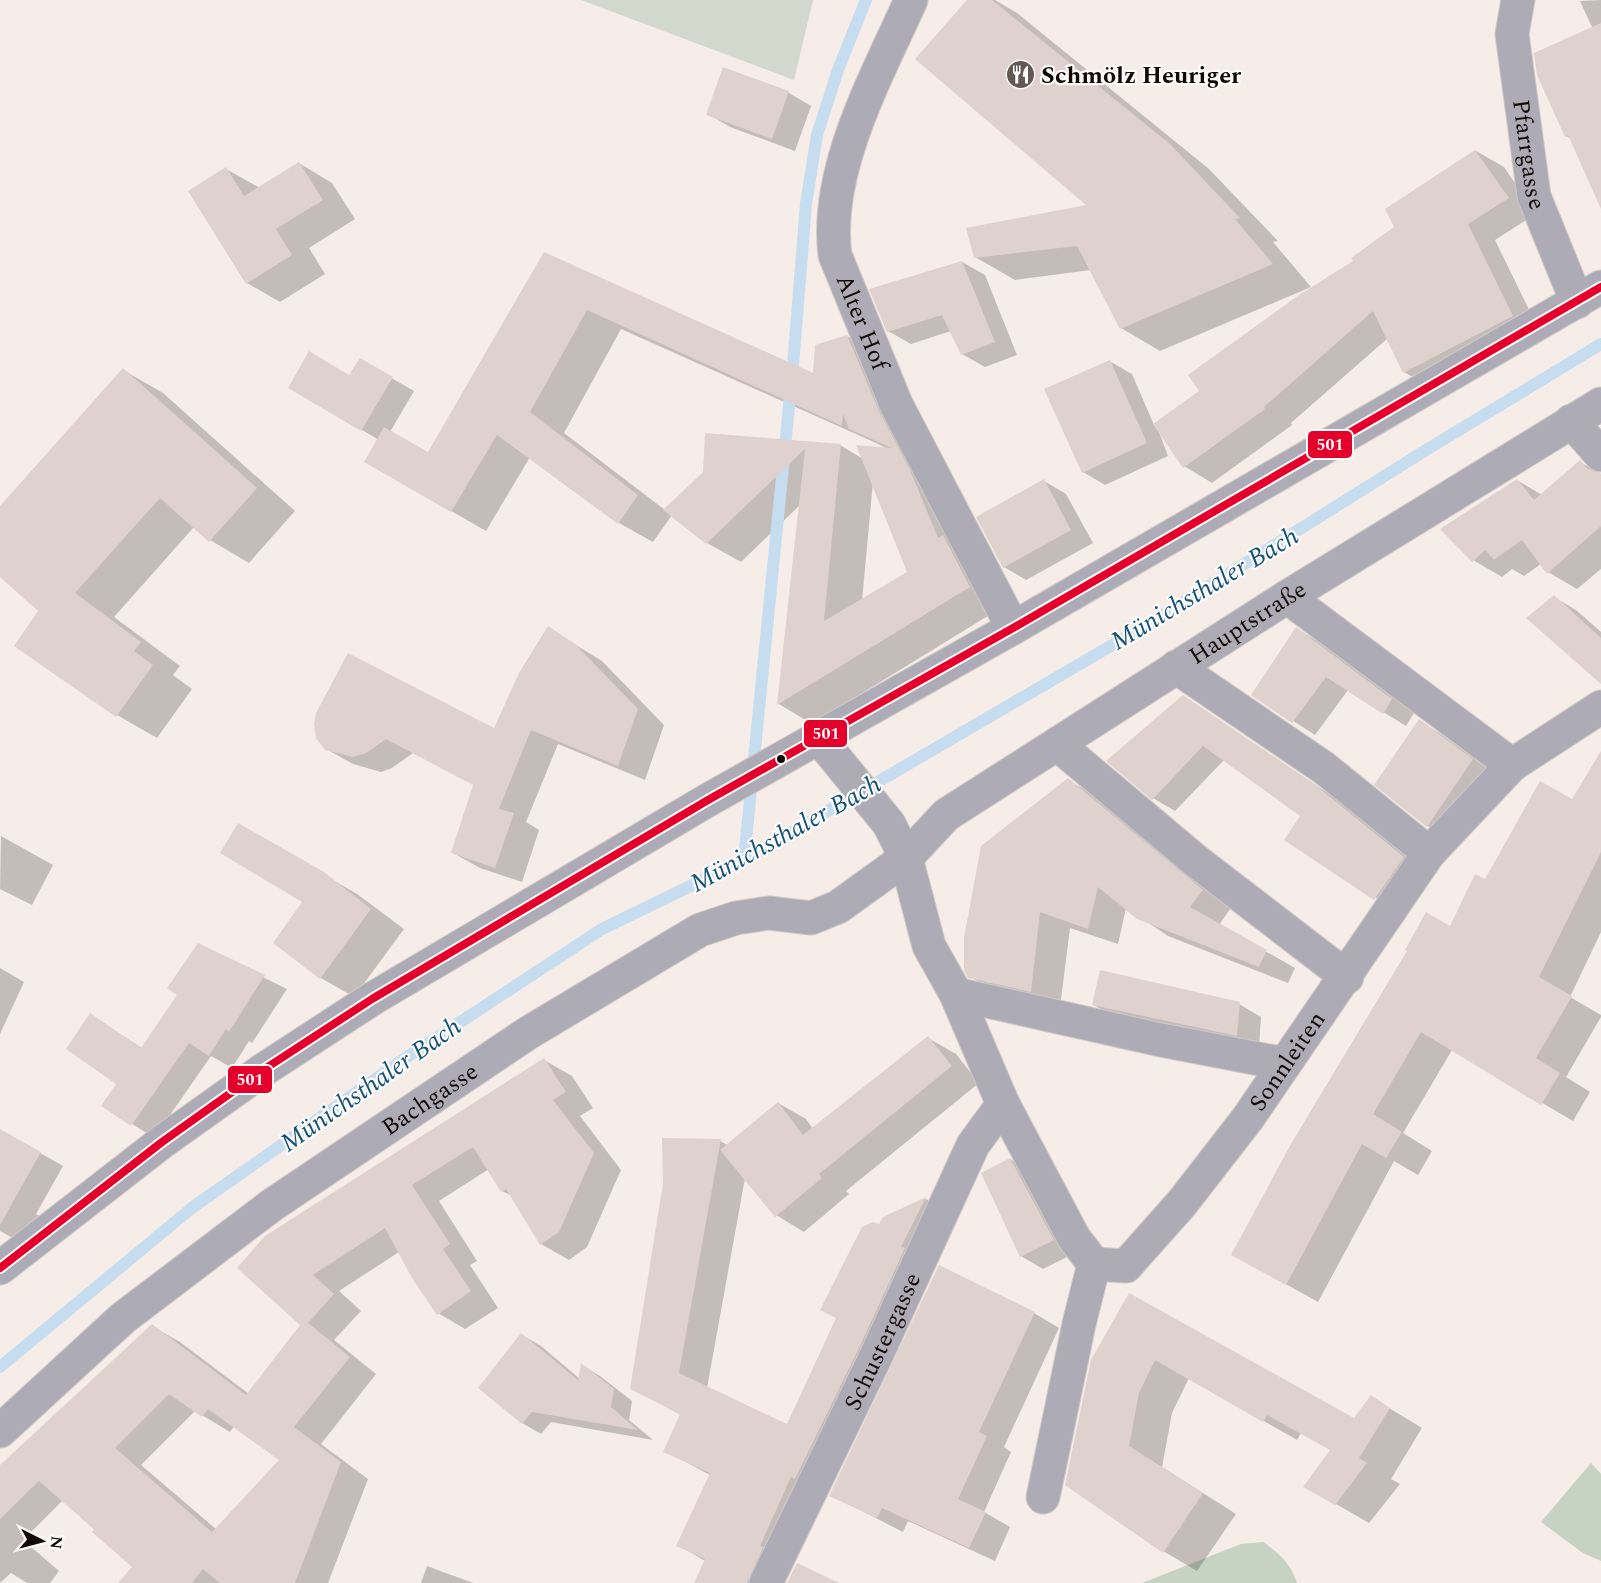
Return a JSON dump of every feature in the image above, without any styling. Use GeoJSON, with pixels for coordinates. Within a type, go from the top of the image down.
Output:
{"type":"FeatureCollection","features":[{"type":"Feature","properties":{"kind":"street","name":"Alter Hof"},"geometry":{"type":"LineString","coordinates":[[911,0],[852,136],[836,197],[832,232],[835,255],[896,404],[1013,628]]}},
{"type":"Feature","properties":{"kind":"street","name":"Pfarrgasse"},"geometry":{"type":"LineString","coordinates":[[1518,0],[1512,34],[1534,196],[1589,295]]}},
{"type":"Feature","properties":{"kind":"street"},"geometry":{"type":"LineString","coordinates":[[0,1268],[162,1142],[273,1063],[381,993],[731,787],[1013,628],[1589,295]]}},
{"type":"Feature","properties":{"kind":"street","name":"Hauptstraße"},"geometry":{"type":"LineString","coordinates":[[906,858],[946,815],[1287,597],[1601,404]]}},
{"type":"Feature","properties":{"kind":"street"},"geometry":{"type":"LineString","coordinates":[[1571,421],[1601,455]]}},
{"type":"Feature","properties":{"kind":"street"},"geometry":{"type":"LineString","coordinates":[[1287,597],[1512,765]]}},
{"type":"Feature","properties":{"kind":"street"},"geometry":{"type":"LineString","coordinates":[[1176,667],[1324,768],[1430,852]]}},
{"type":"Feature","properties":{"kind":"street","name":"Sonnleiten"},"geometry":{"type":"LineString","coordinates":[[1095,1264],[1126,1266],[1182,1203],[1248,1118],[1430,852],[1512,765],[1601,707]]}},
{"type":"Feature","properties":{"kind":"street"},"geometry":{"type":"LineString","coordinates":[[819,738],[889,824],[906,858],[929,946],[956,994],[1003,1104],[1074,1238],[1095,1264],[1079,1324],[1043,1497]]}},
{"type":"Feature","properties":{"kind":"street"},"geometry":{"type":"LineString","coordinates":[[1057,744],[1196,861],[1347,976]]}},
{"type":"Feature","properties":{"kind":"street","name":"Bachgasse"},"geometry":{"type":"LineString","coordinates":[[0,1431],[123,1318],[272,1205],[528,1033],[700,930],[736,918],[769,913],[811,918],[838,908],[906,858]]}},
{"type":"Feature","properties":{"kind":"street"},"geometry":{"type":"LineString","coordinates":[[956,994],[1156,1039],[1286,1064]]}},
{"type":"Feature","properties":{"kind":"street","name":"Schustergasse"},"geometry":{"type":"LineString","coordinates":[[766,1583],[877,1354],[973,1144],[1003,1104]]}},
{"type":"Feature","properties":{"kind":"shaded area"},"geometry":{"type":"Polygon","coordinates":[[[581,0],[813,0],[794,80],[581,0]]]}},
{"type":"Feature","properties":{"kind":"green space"},"geometry":{"type":"Polygon","coordinates":[[[1591,1463],[1601,1474],[1601,1561],[1583,1553],[1541,1522],[1591,1463]]]}},
{"type":"Feature","properties":{"kind":"green space"},"geometry":{"type":"Polygon","coordinates":[[[1263,1542],[1284,1560],[1297,1583],[1142,1583],[1241,1544],[1263,1542]]]}},
{"type":"Feature","properties":{"kind":"building"},"geometry":{"type":"Polygon","coordinates":[[[967,0],[992,0],[1170,144],[1240,218],[1235,219],[1273,264],[1120,329],[1077,246],[974,258],[966,228],[1086,205],[915,59],[967,0]]]}},
{"type":"Feature","properties":{"kind":"building"},"geometry":{"type":"Polygon","coordinates":[[[1601,23],[1601,209],[1568,135],[1565,137],[1537,75],[1534,53],[1601,23]]]}},
{"type":"Feature","properties":{"kind":"building"},"geometry":{"type":"Polygon","coordinates":[[[723,67],[789,91],[772,139],[706,115],[723,67]]]}},
{"type":"Feature","properties":{"kind":"building"},"geometry":{"type":"Polygon","coordinates":[[[1475,150],[1509,198],[1468,224],[1513,316],[1403,373],[1373,311],[1264,407],[1265,409],[1183,468],[1153,424],[1199,391],[1188,375],[1299,295],[1353,261],[1351,258],[1394,227],[1385,209],[1475,150]]]}},
{"type":"Feature","properties":{"kind":"building"},"geometry":{"type":"Polygon","coordinates":[[[299,162],[323,200],[276,229],[292,255],[246,284],[188,191],[226,167],[244,196],[299,162]]]}},
{"type":"Feature","properties":{"kind":"building"},"geometry":{"type":"Polygon","coordinates":[[[544,252],[813,373],[815,345],[847,335],[879,411],[910,470],[938,538],[943,535],[970,587],[777,705],[805,449],[706,544],[663,510],[703,472],[705,433],[841,444],[824,621],[907,572],[856,445],[892,448],[849,429],[843,414],[842,426],[587,310],[530,412],[638,495],[618,524],[497,435],[451,512],[364,462],[384,427],[428,452],[544,252]]]}},
{"type":"Feature","properties":{"kind":"building"},"geometry":{"type":"Polygon","coordinates":[[[962,261],[995,342],[961,355],[942,315],[887,332],[869,289],[962,261]]]}},
{"type":"Feature","properties":{"kind":"building"},"geometry":{"type":"Polygon","coordinates":[[[309,351],[349,375],[360,358],[393,377],[361,431],[288,388],[309,351]]]}},
{"type":"Feature","properties":{"kind":"building"},"geometry":{"type":"Polygon","coordinates":[[[1110,360],[1147,443],[1082,473],[1044,389],[1110,360]]]}},
{"type":"Feature","properties":{"kind":"building"},"geometry":{"type":"Polygon","coordinates":[[[123,368],[257,488],[209,542],[160,498],[75,593],[141,642],[134,651],[153,665],[116,717],[14,646],[38,611],[0,577],[0,506],[123,368]]]}},
{"type":"Feature","properties":{"kind":"building"},"geometry":{"type":"Polygon","coordinates":[[[1580,460],[1587,468],[1601,474],[1601,526],[1547,574],[1522,540],[1494,560],[1485,550],[1472,562],[1440,529],[1517,479],[1534,500],[1580,460]]]}},
{"type":"Feature","properties":{"kind":"building"},"geometry":{"type":"Polygon","coordinates":[[[1044,479],[1071,530],[1003,568],[976,517],[1044,479]]]}},
{"type":"Feature","properties":{"kind":"building"},"geometry":{"type":"Polygon","coordinates":[[[1554,595],[1601,638],[1601,684],[1526,618],[1554,595]]]}},
{"type":"Feature","properties":{"kind":"building"},"geometry":{"type":"Polygon","coordinates":[[[548,626],[575,644],[638,709],[618,766],[531,730],[499,809],[514,813],[495,868],[451,853],[473,785],[386,739],[366,753],[353,757],[325,750],[316,738],[314,724],[316,713],[348,653],[494,728],[519,673],[548,626]]]}},
{"type":"Feature","properties":{"kind":"building"},"geometry":{"type":"Polygon","coordinates":[[[1296,627],[1392,699],[1383,714],[1326,677],[1292,723],[1251,695],[1296,627]]]}},
{"type":"Feature","properties":{"kind":"building"},"geometry":{"type":"Polygon","coordinates":[[[1183,695],[1313,783],[1404,857],[1374,900],[1284,840],[1300,816],[1203,746],[1152,800],[1106,761],[1183,695]]]}},
{"type":"Feature","properties":{"kind":"building"},"geometry":{"type":"Polygon","coordinates":[[[1419,719],[1473,759],[1427,827],[1374,785],[1419,719]]]}},
{"type":"Feature","properties":{"kind":"building"},"geometry":{"type":"Polygon","coordinates":[[[1601,751],[1601,852],[1539,977],[1572,996],[1536,1058],[1560,1073],[1541,1105],[1421,1032],[1373,1114],[1402,1132],[1386,1158],[1362,1144],[1286,1285],[1231,1255],[1291,1144],[1407,951],[1405,950],[1426,912],[1450,926],[1475,874],[1485,879],[1540,781],[1572,799],[1601,751]]]}},
{"type":"Feature","properties":{"kind":"building"},"geometry":{"type":"Polygon","coordinates":[[[1068,778],[1203,890],[1190,907],[1267,950],[1259,967],[1137,919],[1098,887],[1088,929],[1040,912],[1031,992],[968,978],[964,970],[964,938],[981,846],[1068,778]]]}},
{"type":"Feature","properties":{"kind":"building"},"geometry":{"type":"Polygon","coordinates":[[[238,823],[324,872],[371,909],[320,979],[273,943],[302,902],[220,853],[238,823]]]}},
{"type":"Feature","properties":{"kind":"building"},"geometry":{"type":"Polygon","coordinates":[[[198,943],[265,975],[229,1032],[226,1029],[209,1056],[189,1043],[131,1126],[101,1106],[116,1084],[66,1049],[90,1013],[141,1048],[177,995],[167,988],[198,943]]]}},
{"type":"Feature","properties":{"kind":"building"},"geometry":{"type":"Polygon","coordinates":[[[1100,970],[1240,1002],[1237,1036],[1092,1005],[1100,970]]]}},
{"type":"Feature","properties":{"kind":"building"},"geometry":{"type":"Polygon","coordinates":[[[928,1036],[952,1066],[819,1174],[822,1178],[775,1217],[720,1150],[778,1102],[803,1135],[928,1036]]]}},
{"type":"Feature","properties":{"kind":"building"},"geometry":{"type":"Polygon","coordinates":[[[544,1058],[566,1092],[553,1100],[594,1153],[559,1232],[540,1245],[506,1189],[501,1192],[473,1147],[412,1185],[450,1244],[443,1249],[471,1291],[437,1315],[412,1278],[385,1228],[313,1275],[334,1294],[308,1323],[350,1357],[294,1427],[341,1462],[295,1583],[220,1583],[203,1569],[192,1583],[118,1583],[132,1567],[92,1532],[94,1529],[39,1481],[0,1519],[0,1465],[152,1324],[246,1395],[300,1325],[237,1268],[265,1236],[544,1058]],[[169,1394],[115,1448],[212,1532],[279,1460],[208,1409],[202,1417],[169,1394]]]}},
{"type":"Feature","properties":{"kind":"building"},"geometry":{"type":"Polygon","coordinates":[[[0,1129],[41,1152],[0,1225],[0,1129]]]}},
{"type":"Feature","properties":{"kind":"building"},"geometry":{"type":"Polygon","coordinates":[[[662,1138],[721,1139],[679,1373],[787,1424],[836,1318],[820,1310],[862,1227],[873,1222],[879,1224],[883,1217],[926,1197],[901,1247],[905,1248],[860,1346],[795,1479],[791,1477],[760,1546],[763,1547],[747,1583],[694,1583],[705,1559],[676,1546],[710,1473],[663,1452],[680,1414],[630,1389],[663,1184],[662,1138]]]}},
{"type":"Feature","properties":{"kind":"building"},"geometry":{"type":"Polygon","coordinates":[[[1010,1158],[1054,1240],[1020,1257],[981,1173],[1010,1158]]]}},
{"type":"Feature","properties":{"kind":"building"},"geometry":{"type":"Polygon","coordinates":[[[939,1265],[1035,1312],[979,1432],[987,1436],[958,1499],[986,1512],[969,1548],[882,1508],[877,1518],[829,1496],[939,1265]]]}},
{"type":"Feature","properties":{"kind":"building"},"geometry":{"type":"Polygon","coordinates":[[[1129,1293],[1354,1418],[1371,1395],[1390,1408],[1359,1458],[1367,1463],[1335,1505],[1303,1487],[1330,1450],[1267,1415],[1263,1422],[1155,1360],[1139,1393],[1129,1446],[1203,1493],[1163,1553],[1065,1485],[1091,1360],[1129,1293]]]}},
{"type":"Feature","properties":{"kind":"building"},"geometry":{"type":"Polygon","coordinates":[[[521,1333],[578,1380],[581,1363],[614,1389],[611,1407],[638,1430],[532,1412],[522,1424],[478,1388],[521,1333]]]}},
{"type":"Feature","properties":{"kind":"building"},"geometry":{"type":"Polygon","coordinates":[[[797,1563],[839,1583],[787,1583],[797,1563]]]}},
{"type":"Feature","properties":{"kind":"waterway"},"geometry":{"type":"LineString","coordinates":[[744,860],[793,366],[806,204],[817,135],[838,70],[866,0]]}},
{"type":"Feature","properties":{"kind":"waterway","name":"Münichsthaler Bach"},"geometry":{"type":"LineString","coordinates":[[0,1367],[193,1207],[404,1059],[602,929],[744,860],[1150,623],[1426,450],[1601,344]]}},
{"type":"Feature","properties":{"kind":"transit line","name":"501"},"geometry":{"type":"LineString","coordinates":[[0,1268],[162,1142],[263,1070],[372,999],[708,800],[1013,628],[1601,287]]}},
{"type":"Feature","properties":{"kind":"place","name":"Schmölz Heuriger"},"geometry":{"type":"Point","coordinates":[1020,75]}}]}
